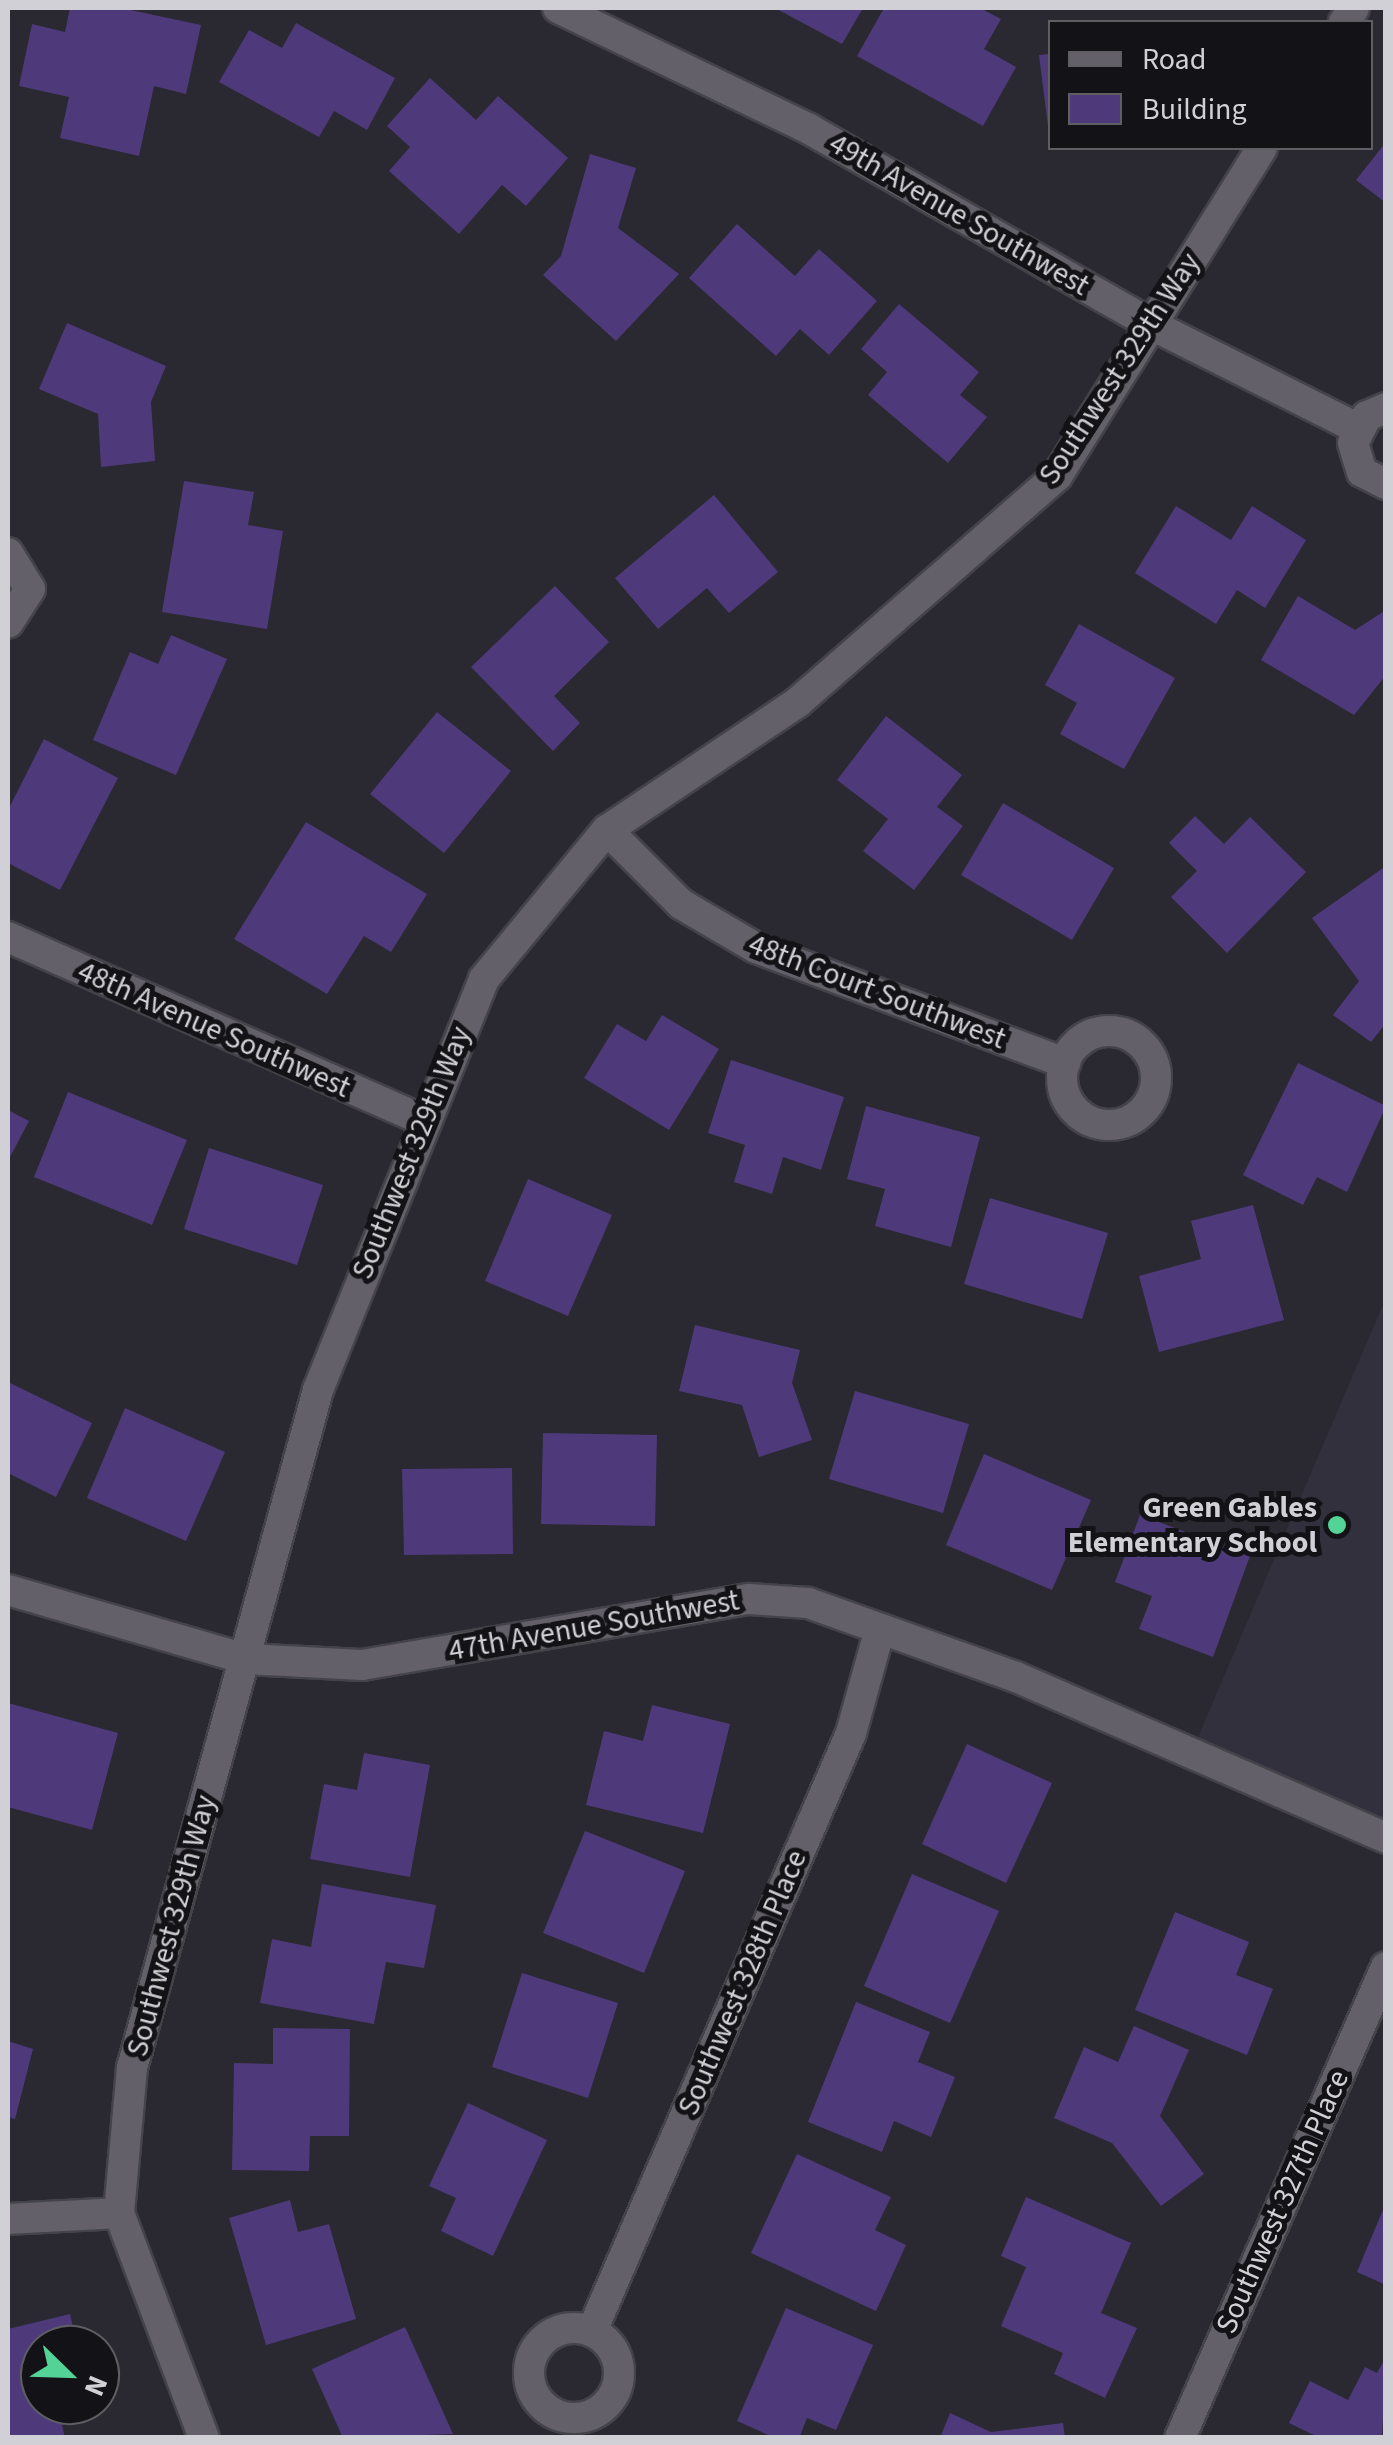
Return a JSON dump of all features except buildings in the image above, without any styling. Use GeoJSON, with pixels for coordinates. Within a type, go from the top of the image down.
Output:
{"type":"FeatureCollection","features":[{"type":"Feature","properties":{"kind":"street","name":"49th Avenue Southwest"},"geometry":{"type":"LineString","coordinates":[[558,8],[809,130],[1154,326],[1357,428]]}},
{"type":"Feature","properties":{"kind":"street","name":"Southwest 329th Way"},"geometry":{"type":"LineString","coordinates":[[204,2438],[119,2213],[132,2068],[318,1390],[422,1120],[484,978],[607,830],[798,702],[946,579],[1057,476],[1261,150]]}},
{"type":"Feature","properties":{"kind":"street"},"geometry":{"type":"LineString","coordinates":[[1386,408],[1357,428],[1354,458],[1386,484]]}},
{"type":"Feature","properties":{"kind":"street"},"geometry":{"type":"LineString","coordinates":[[8,553],[30,589],[8,624]]}},
{"type":"Feature","properties":{"kind":"street","name":"48th Court Southwest"},"geometry":{"type":"LineString","coordinates":[[607,830],[680,904],[756,948],[1064,1063]]}},
{"type":"Feature","properties":{"kind":"street","name":"48th Avenue Southwest"},"geometry":{"type":"LineString","coordinates":[[8,937],[422,1120]]}},
{"type":"Feature","properties":{"kind":"street","name":"47th Avenue Southwest"},"geometry":{"type":"LineString","coordinates":[[8,1590],[246,1659],[362,1665],[749,1599],[808,1603],[1016,1678],[1386,1838]]}},
{"type":"Feature","properties":{"kind":"street","name":"Southwest 328th Place"},"geometry":{"type":"LineString","coordinates":[[592,2331],[851,1733],[880,1630]]}},
{"type":"Feature","properties":{"kind":"street","name":"Southwest 327th Place"},"geometry":{"type":"LineString","coordinates":[[1180,2438],[1386,1967]]}},
{"type":"Feature","properties":{"kind":"street"},"geometry":{"type":"LineString","coordinates":[[8,2218],[119,2213]]}},
{"type":"Feature","properties":{"kind":"shaded area","name":"Green Gables Elementary School"},"geometry":{"type":"Polygon","coordinates":[[[1385,1300],[1385,1838],[1192,1751],[1385,1300]]]}},
{"type":"Feature","properties":{"kind":"place","name":"Green Gables Elementary School"},"geometry":{"type":"Point","coordinates":[1337,1525]}}]}
